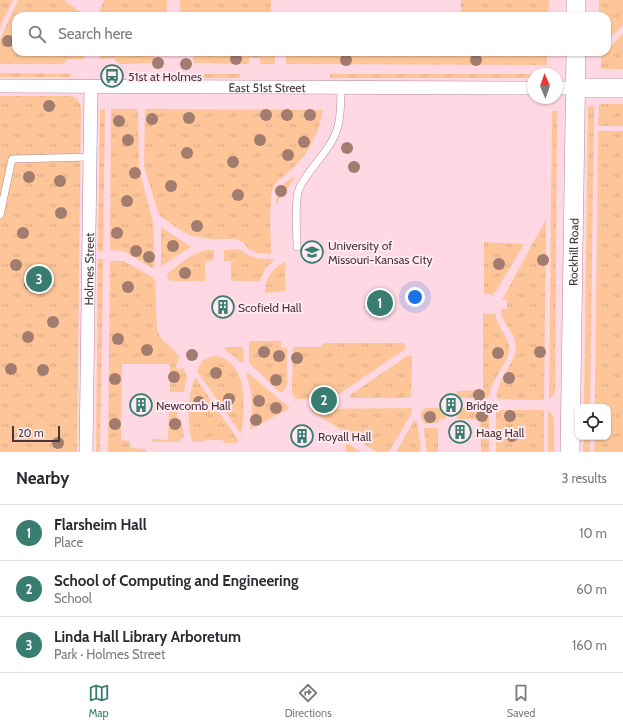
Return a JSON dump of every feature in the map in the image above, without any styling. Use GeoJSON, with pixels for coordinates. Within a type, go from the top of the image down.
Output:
{"type":"FeatureCollection","features":[{"type":"Feature","properties":{"kind":"main road"},"geometry":{"type":"LineString","coordinates":[[576,0],[576,12]]}},
{"type":"Feature","properties":{"kind":"main road","name":"Rockhill Road"},"geometry":{"type":"LineString","coordinates":[[570,452],[576,56]]}},
{"type":"Feature","properties":{"kind":"main road"},"geometry":{"type":"LineString","coordinates":[[576,88],[623,88]]}},
{"type":"Feature","properties":{"kind":"street","name":"East 51st Street"},"geometry":{"type":"LineString","coordinates":[[0,86],[527,88]]}},
{"type":"Feature","properties":{"kind":"street","name":"Holmes Street"},"geometry":{"type":"LineString","coordinates":[[86,452],[91,86]]}},
{"type":"Feature","properties":{"kind":"street"},"geometry":{"type":"LineString","coordinates":[[563,88],[576,88]]}},
{"type":"Feature","properties":{"kind":"lane"},"geometry":{"type":"LineString","coordinates":[[297,247],[297,202],[299,190],[310,170],[318,162],[338,128],[341,87]]}},
{"type":"Feature","properties":{"kind":"lane"},"geometry":{"type":"LineString","coordinates":[[0,215],[12,159],[90,157]]}},
{"type":"Feature","properties":{"kind":"green space"},"geometry":{"type":"Polygon","coordinates":[[[0,0],[13,0],[0,27],[0,0]]]}},
{"type":"Feature","properties":{"kind":"green space"},"geometry":{"type":"Polygon","coordinates":[[[18,0],[64,0],[80,12],[12,12],[18,0]]]}},
{"type":"Feature","properties":{"kind":"green space"},"geometry":{"type":"Polygon","coordinates":[[[104,0],[167,0],[167,12],[99,11],[104,0]]]}},
{"type":"Feature","properties":{"kind":"green space"},"geometry":{"type":"Polygon","coordinates":[[[180,0],[271,0],[271,12],[180,12],[180,0]]]}},
{"type":"Feature","properties":{"kind":"green space"},"geometry":{"type":"Polygon","coordinates":[[[461,0],[549,0],[548,12],[461,12],[461,0]]]}},
{"type":"Feature","properties":{"kind":"green space"},"geometry":{"type":"Polygon","coordinates":[[[599,0],[623,0],[623,25],[611,37],[611,12],[599,12],[599,0]]]}},
{"type":"Feature","properties":{"kind":"green space"},"geometry":{"type":"Polygon","coordinates":[[[12,13],[12,56],[84,56],[84,59],[68,59],[63,64],[0,64],[0,39],[12,13]]]}},
{"type":"Feature","properties":{"kind":"green space"},"geometry":{"type":"Polygon","coordinates":[[[623,33],[623,69],[601,69],[601,58],[602,56],[611,56],[611,46],[623,33]]]}},
{"type":"Feature","properties":{"kind":"green space"},"geometry":{"type":"Polygon","coordinates":[[[100,56],[153,56],[157,59],[150,63],[120,64],[116,62],[114,58],[100,59],[100,56]]]}},
{"type":"Feature","properties":{"kind":"green space"},"geometry":{"type":"Polygon","coordinates":[[[195,56],[275,56],[275,64],[260,64],[260,58],[249,58],[249,64],[195,63],[192,59],[195,56]]]}},
{"type":"Feature","properties":{"kind":"green space"},"geometry":{"type":"Polygon","coordinates":[[[286,56],[547,56],[547,65],[286,64],[286,56]]]}},
{"type":"Feature","properties":{"kind":"green space"},"geometry":{"type":"Polygon","coordinates":[[[0,73],[71,74],[71,77],[0,77],[0,73]]]}},
{"type":"Feature","properties":{"kind":"green space"},"geometry":{"type":"Polygon","coordinates":[[[132,74],[240,74],[240,78],[132,78],[132,74]]]}},
{"type":"Feature","properties":{"kind":"green space"},"geometry":{"type":"Polygon","coordinates":[[[330,74],[527,74],[527,78],[330,78],[330,74]]]}},
{"type":"Feature","properties":{"kind":"green space"},"geometry":{"type":"Polygon","coordinates":[[[0,96],[71,96],[77,99],[81,106],[77,452],[0,452],[0,96]]]}},
{"type":"Feature","properties":{"kind":"green space"},"geometry":{"type":"Polygon","coordinates":[[[623,104],[623,126],[598,126],[599,105],[623,104]]]}},
{"type":"Feature","properties":{"kind":"green space"},"geometry":{"type":"Polygon","coordinates":[[[588,106],[594,106],[590,404],[584,404],[588,106]]]}},
{"type":"Feature","properties":{"kind":"green space"},"geometry":{"type":"Polygon","coordinates":[[[100,109],[105,109],[103,251],[98,251],[100,109]]]}},
{"type":"Feature","properties":{"kind":"green space"},"geometry":{"type":"Polygon","coordinates":[[[111,109],[138,109],[139,169],[153,222],[155,267],[152,268],[124,251],[110,250],[111,109]]]}},
{"type":"Feature","properties":{"kind":"green space"},"geometry":{"type":"Polygon","coordinates":[[[145,109],[323,110],[322,118],[309,148],[292,169],[274,186],[270,209],[271,254],[258,253],[249,250],[243,242],[236,239],[210,239],[192,236],[177,228],[159,215],[144,167],[145,109]]]}},
{"type":"Feature","properties":{"kind":"green space"},"geometry":{"type":"Polygon","coordinates":[[[552,111],[557,111],[555,392],[549,399],[552,111]]]}},
{"type":"Feature","properties":{"kind":"green space"},"geometry":{"type":"Polygon","coordinates":[[[598,131],[623,131],[623,452],[594,452],[595,440],[611,440],[611,404],[595,404],[598,131]]]}},
{"type":"Feature","properties":{"kind":"green space"},"geometry":{"type":"Polygon","coordinates":[[[293,177],[295,178],[279,199],[278,203],[276,203],[278,190],[293,177]]]}},
{"type":"Feature","properties":{"kind":"green space"},"geometry":{"type":"Polygon","coordinates":[[[546,220],[544,400],[497,399],[497,393],[501,380],[512,360],[516,347],[512,334],[501,314],[501,309],[507,309],[507,300],[502,300],[546,220]]]}},
{"type":"Feature","properties":{"kind":"green space"},"geometry":{"type":"Polygon","coordinates":[[[161,227],[191,247],[161,267],[161,227]]]}},
{"type":"Feature","properties":{"kind":"green space"},"geometry":{"type":"Polygon","coordinates":[[[484,242],[524,244],[491,297],[491,294],[484,294],[484,242]]]}},
{"type":"Feature","properties":{"kind":"green space"},"geometry":{"type":"Polygon","coordinates":[[[239,249],[255,258],[273,259],[274,261],[266,267],[260,281],[231,281],[231,261],[224,261],[224,250],[239,249]]]}},
{"type":"Feature","properties":{"kind":"green space"},"geometry":{"type":"Polygon","coordinates":[[[207,250],[214,250],[214,260],[205,261],[205,281],[169,280],[167,276],[168,273],[191,256],[207,250]]]}},
{"type":"Feature","properties":{"kind":"green space"},"geometry":{"type":"Polygon","coordinates":[[[98,259],[103,259],[100,452],[96,452],[98,259]]]}},
{"type":"Feature","properties":{"kind":"green space"},"geometry":{"type":"Polygon","coordinates":[[[110,261],[124,261],[152,277],[155,281],[157,330],[162,340],[171,347],[180,358],[177,360],[178,364],[175,365],[178,370],[183,368],[187,377],[184,392],[170,392],[170,364],[122,364],[121,440],[130,441],[130,448],[146,449],[146,452],[108,452],[110,261]]]}},
{"type":"Feature","properties":{"kind":"green space"},"geometry":{"type":"Polygon","coordinates":[[[285,262],[285,291],[265,293],[266,282],[270,274],[285,262]]]}},
{"type":"Feature","properties":{"kind":"green space"},"geometry":{"type":"Polygon","coordinates":[[[483,314],[495,314],[508,342],[508,356],[491,388],[490,396],[488,398],[456,398],[457,391],[483,390],[483,314]]]}},
{"type":"Feature","properties":{"kind":"green space"},"geometry":{"type":"Polygon","coordinates":[[[249,341],[281,341],[281,348],[287,347],[287,385],[284,391],[281,392],[277,390],[249,363],[249,341]]]}},
{"type":"Feature","properties":{"kind":"green space"},"geometry":{"type":"Polygon","coordinates":[[[323,343],[405,343],[405,349],[332,399],[295,398],[292,392],[293,347],[322,347],[323,343]]]}},
{"type":"Feature","properties":{"kind":"green space"},"geometry":{"type":"Polygon","coordinates":[[[225,347],[242,347],[244,362],[239,362],[225,350],[225,347]]]}},
{"type":"Feature","properties":{"kind":"green space"},"geometry":{"type":"Polygon","coordinates":[[[213,356],[225,359],[233,366],[239,375],[243,399],[241,434],[197,371],[203,360],[213,356]]]}},
{"type":"Feature","properties":{"kind":"green space"},"geometry":{"type":"Polygon","coordinates":[[[407,356],[412,356],[411,396],[409,398],[351,398],[350,395],[407,356]]]}},
{"type":"Feature","properties":{"kind":"green space"},"geometry":{"type":"Polygon","coordinates":[[[248,373],[290,408],[250,429],[252,401],[246,374],[248,373]]]}},
{"type":"Feature","properties":{"kind":"green space"},"geometry":{"type":"Polygon","coordinates":[[[195,377],[238,440],[236,443],[225,443],[222,440],[192,442],[189,426],[189,401],[195,377]]]}},
{"type":"Feature","properties":{"kind":"green space"},"geometry":{"type":"Polygon","coordinates":[[[412,408],[409,418],[390,450],[386,452],[377,452],[311,411],[312,409],[412,408]]]}},
{"type":"Feature","properties":{"kind":"green space"},"geometry":{"type":"Polygon","coordinates":[[[425,408],[445,408],[445,419],[439,419],[438,423],[425,424],[421,415],[425,408]]]}},
{"type":"Feature","properties":{"kind":"green space"},"geometry":{"type":"Polygon","coordinates":[[[457,408],[489,408],[489,452],[481,452],[480,419],[457,419],[457,408]]]}},
{"type":"Feature","properties":{"kind":"green space"},"geometry":{"type":"Polygon","coordinates":[[[496,410],[544,410],[544,452],[496,452],[496,410]]]}},
{"type":"Feature","properties":{"kind":"green space"},"geometry":{"type":"Polygon","coordinates":[[[169,411],[177,411],[177,419],[181,419],[184,436],[178,442],[151,442],[152,439],[168,440],[169,411]]]}},
{"type":"Feature","properties":{"kind":"green space"},"geometry":{"type":"Polygon","coordinates":[[[548,411],[553,416],[554,421],[554,452],[548,452],[548,411]]]}},
{"type":"Feature","properties":{"kind":"green space"},"geometry":{"type":"Polygon","coordinates":[[[414,421],[417,421],[421,448],[419,452],[396,452],[414,421]]]}},
{"type":"Feature","properties":{"kind":"green space"},"geometry":{"type":"Polygon","coordinates":[[[425,428],[438,428],[438,452],[427,452],[425,428]]]}},
{"type":"Feature","properties":{"kind":"green space"},"geometry":{"type":"Polygon","coordinates":[[[584,440],[590,440],[590,452],[583,452],[584,440]]]}},
{"type":"Feature","properties":{"kind":"green space"},"geometry":{"type":"Polygon","coordinates":[[[346,443],[361,452],[346,452],[346,443]]]}},
{"type":"Feature","properties":{"kind":"place","name":"51st at Holmes"},"geometry":{"type":"Point","coordinates":[112,76]}},
{"type":"Feature","properties":{"kind":"place","name":"University of Missouri-Kansas City"},"geometry":{"type":"Point","coordinates":[312,252]}},
{"type":"Feature","properties":{"kind":"place","name":"Linda Hall Library Arboretum"},"geometry":{"type":"Point","coordinates":[39,279]}},
{"type":"Feature","properties":{"kind":"place","name":"Flarsheim Hall"},"geometry":{"type":"Point","coordinates":[380,303]}},
{"type":"Feature","properties":{"kind":"place","name":"Scofield Hall"},"geometry":{"type":"Point","coordinates":[223,307]}},
{"type":"Feature","properties":{"kind":"place","name":"School of Computing and Engineering"},"geometry":{"type":"Point","coordinates":[324,400]}},
{"type":"Feature","properties":{"kind":"place","name":"Newcomb Hall"},"geometry":{"type":"Point","coordinates":[141,405]}},
{"type":"Feature","properties":{"kind":"place","name":"Bridge"},"geometry":{"type":"Point","coordinates":[451,405]}},
{"type":"Feature","properties":{"kind":"place","name":"Haag Hall"},"geometry":{"type":"Point","coordinates":[460,432]}},
{"type":"Feature","properties":{"kind":"place","name":"Royall Hall"},"geometry":{"type":"Point","coordinates":[302,436]}}]}
